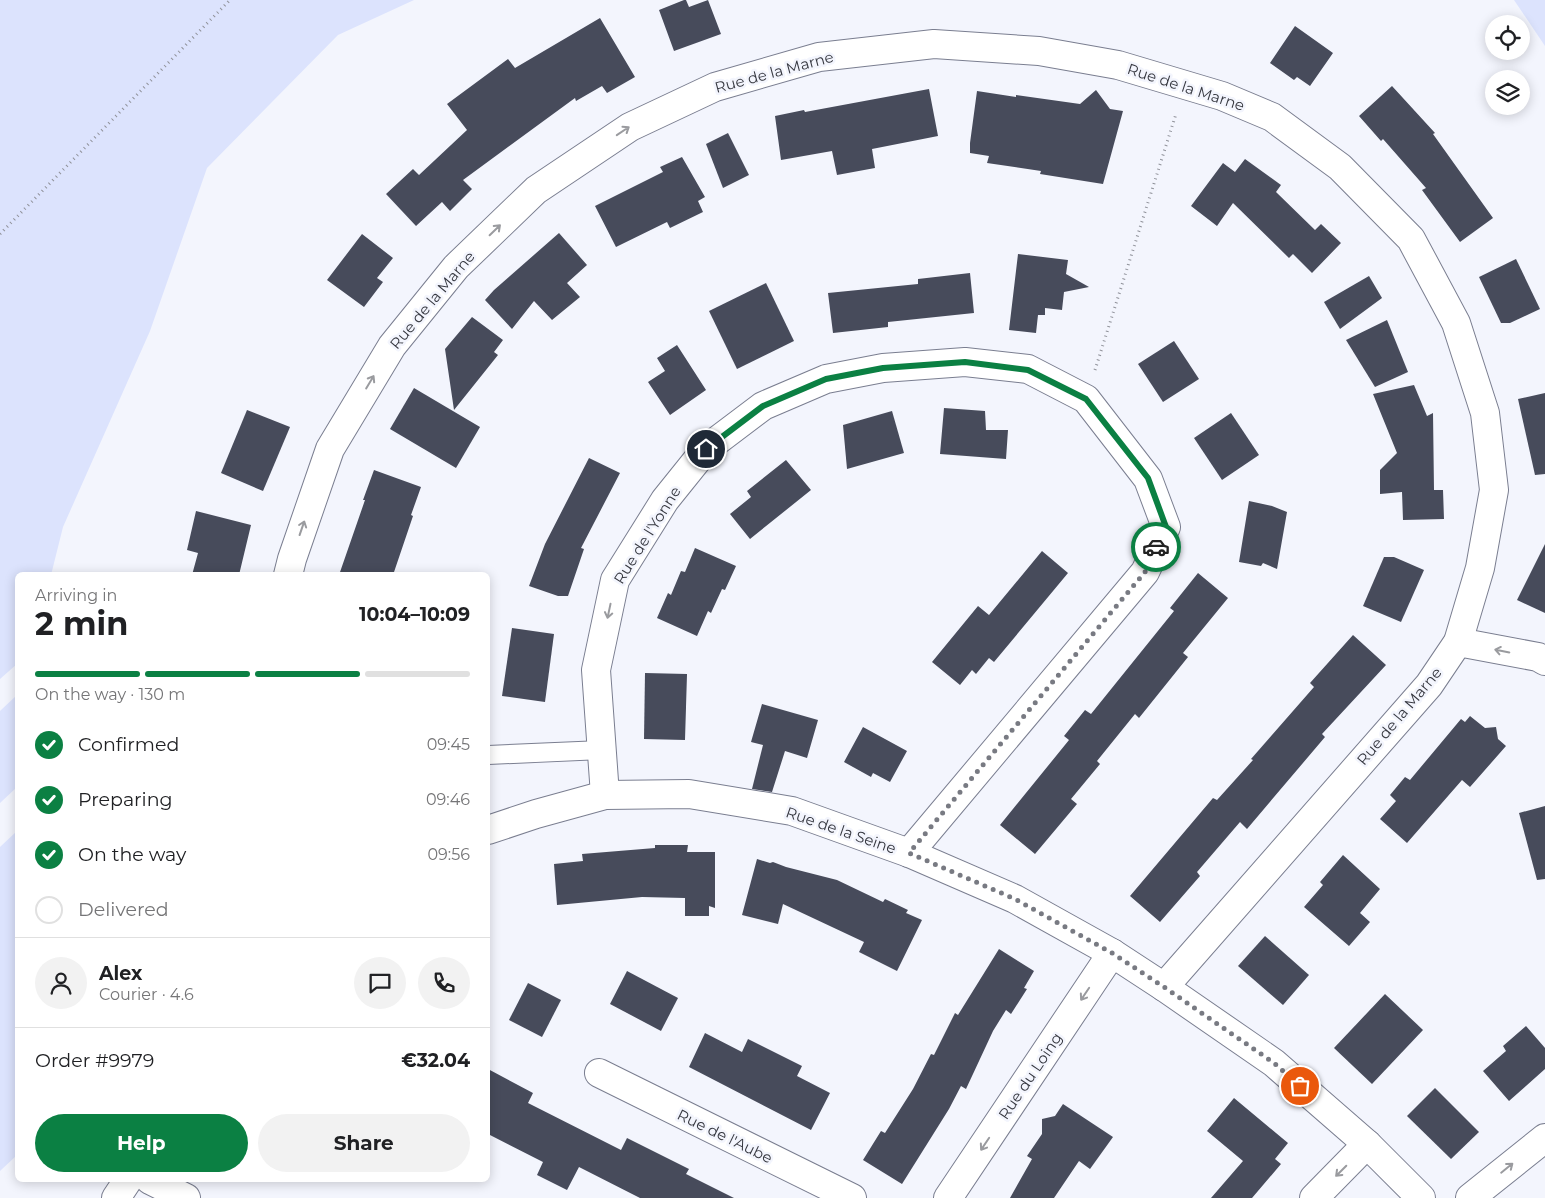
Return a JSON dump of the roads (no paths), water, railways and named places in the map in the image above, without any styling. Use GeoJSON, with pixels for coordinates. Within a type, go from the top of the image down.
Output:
{"type":"FeatureCollection","features":[{"type":"Feature","properties":{"kind":"street","name":"Rue de la Marne"},"geometry":{"type":"LineString","coordinates":[[289,572],[330,449],[392,346],[456,267],[536,190],[630,127],[716,86],[820,57],[934,44],[1039,51],[1118,65],[1222,96],[1272,118],[1340,167],[1410,239],[1456,324],[1484,413],[1494,490],[1480,568],[1458,642],[1429,685],[1164,987]]}},
{"type":"Feature","properties":{"kind":"street","name":"Rue de l'Yonne"},"geometry":{"type":"LineString","coordinates":[[605,796],[596,670],[616,580],[665,500],[706,449],[763,406],[826,379],[883,368],[965,362],[1028,370],[1086,399],[1148,478],[1166,527],[1145,572],[909,853]]}},
{"type":"Feature","properties":{"kind":"street"},"geometry":{"type":"LineString","coordinates":[[1458,642],[1538,657],[1545,661]]}},
{"type":"Feature","properties":{"kind":"street","name":"Rue de la Seine"},"geometry":{"type":"LineString","coordinates":[[490,829],[536,814],[605,796],[690,794],[792,811],[909,853],[1015,899],[1112,953],[1164,987],[1274,1063],[1367,1144],[1421,1198]]}},
{"type":"Feature","properties":{"kind":"street","name":"Rue du Loing"},"geometry":{"type":"LineString","coordinates":[[948,1198],[1112,953]]}},
{"type":"Feature","properties":{"kind":"street","name":"Rue de l'Aube"},"geometry":{"type":"LineString","coordinates":[[599,1073],[852,1198]]}},
{"type":"Feature","properties":{"kind":"street"},"geometry":{"type":"LineString","coordinates":[[1470,1198],[1545,1138]]}},
{"type":"Feature","properties":{"kind":"street"},"geometry":{"type":"LineString","coordinates":[[1314,1198],[1367,1144]]}},
{"type":"Feature","properties":{"kind":"street"},"geometry":{"type":"LineString","coordinates":[[116,1198],[127,1182]]}},
{"type":"Feature","properties":{"kind":"street"},"geometry":{"type":"LineString","coordinates":[[154,1182],[186,1198]]}},
{"type":"Feature","properties":{"kind":"lane"},"geometry":{"type":"LineString","coordinates":[[490,755],[602,750]]}}]}
